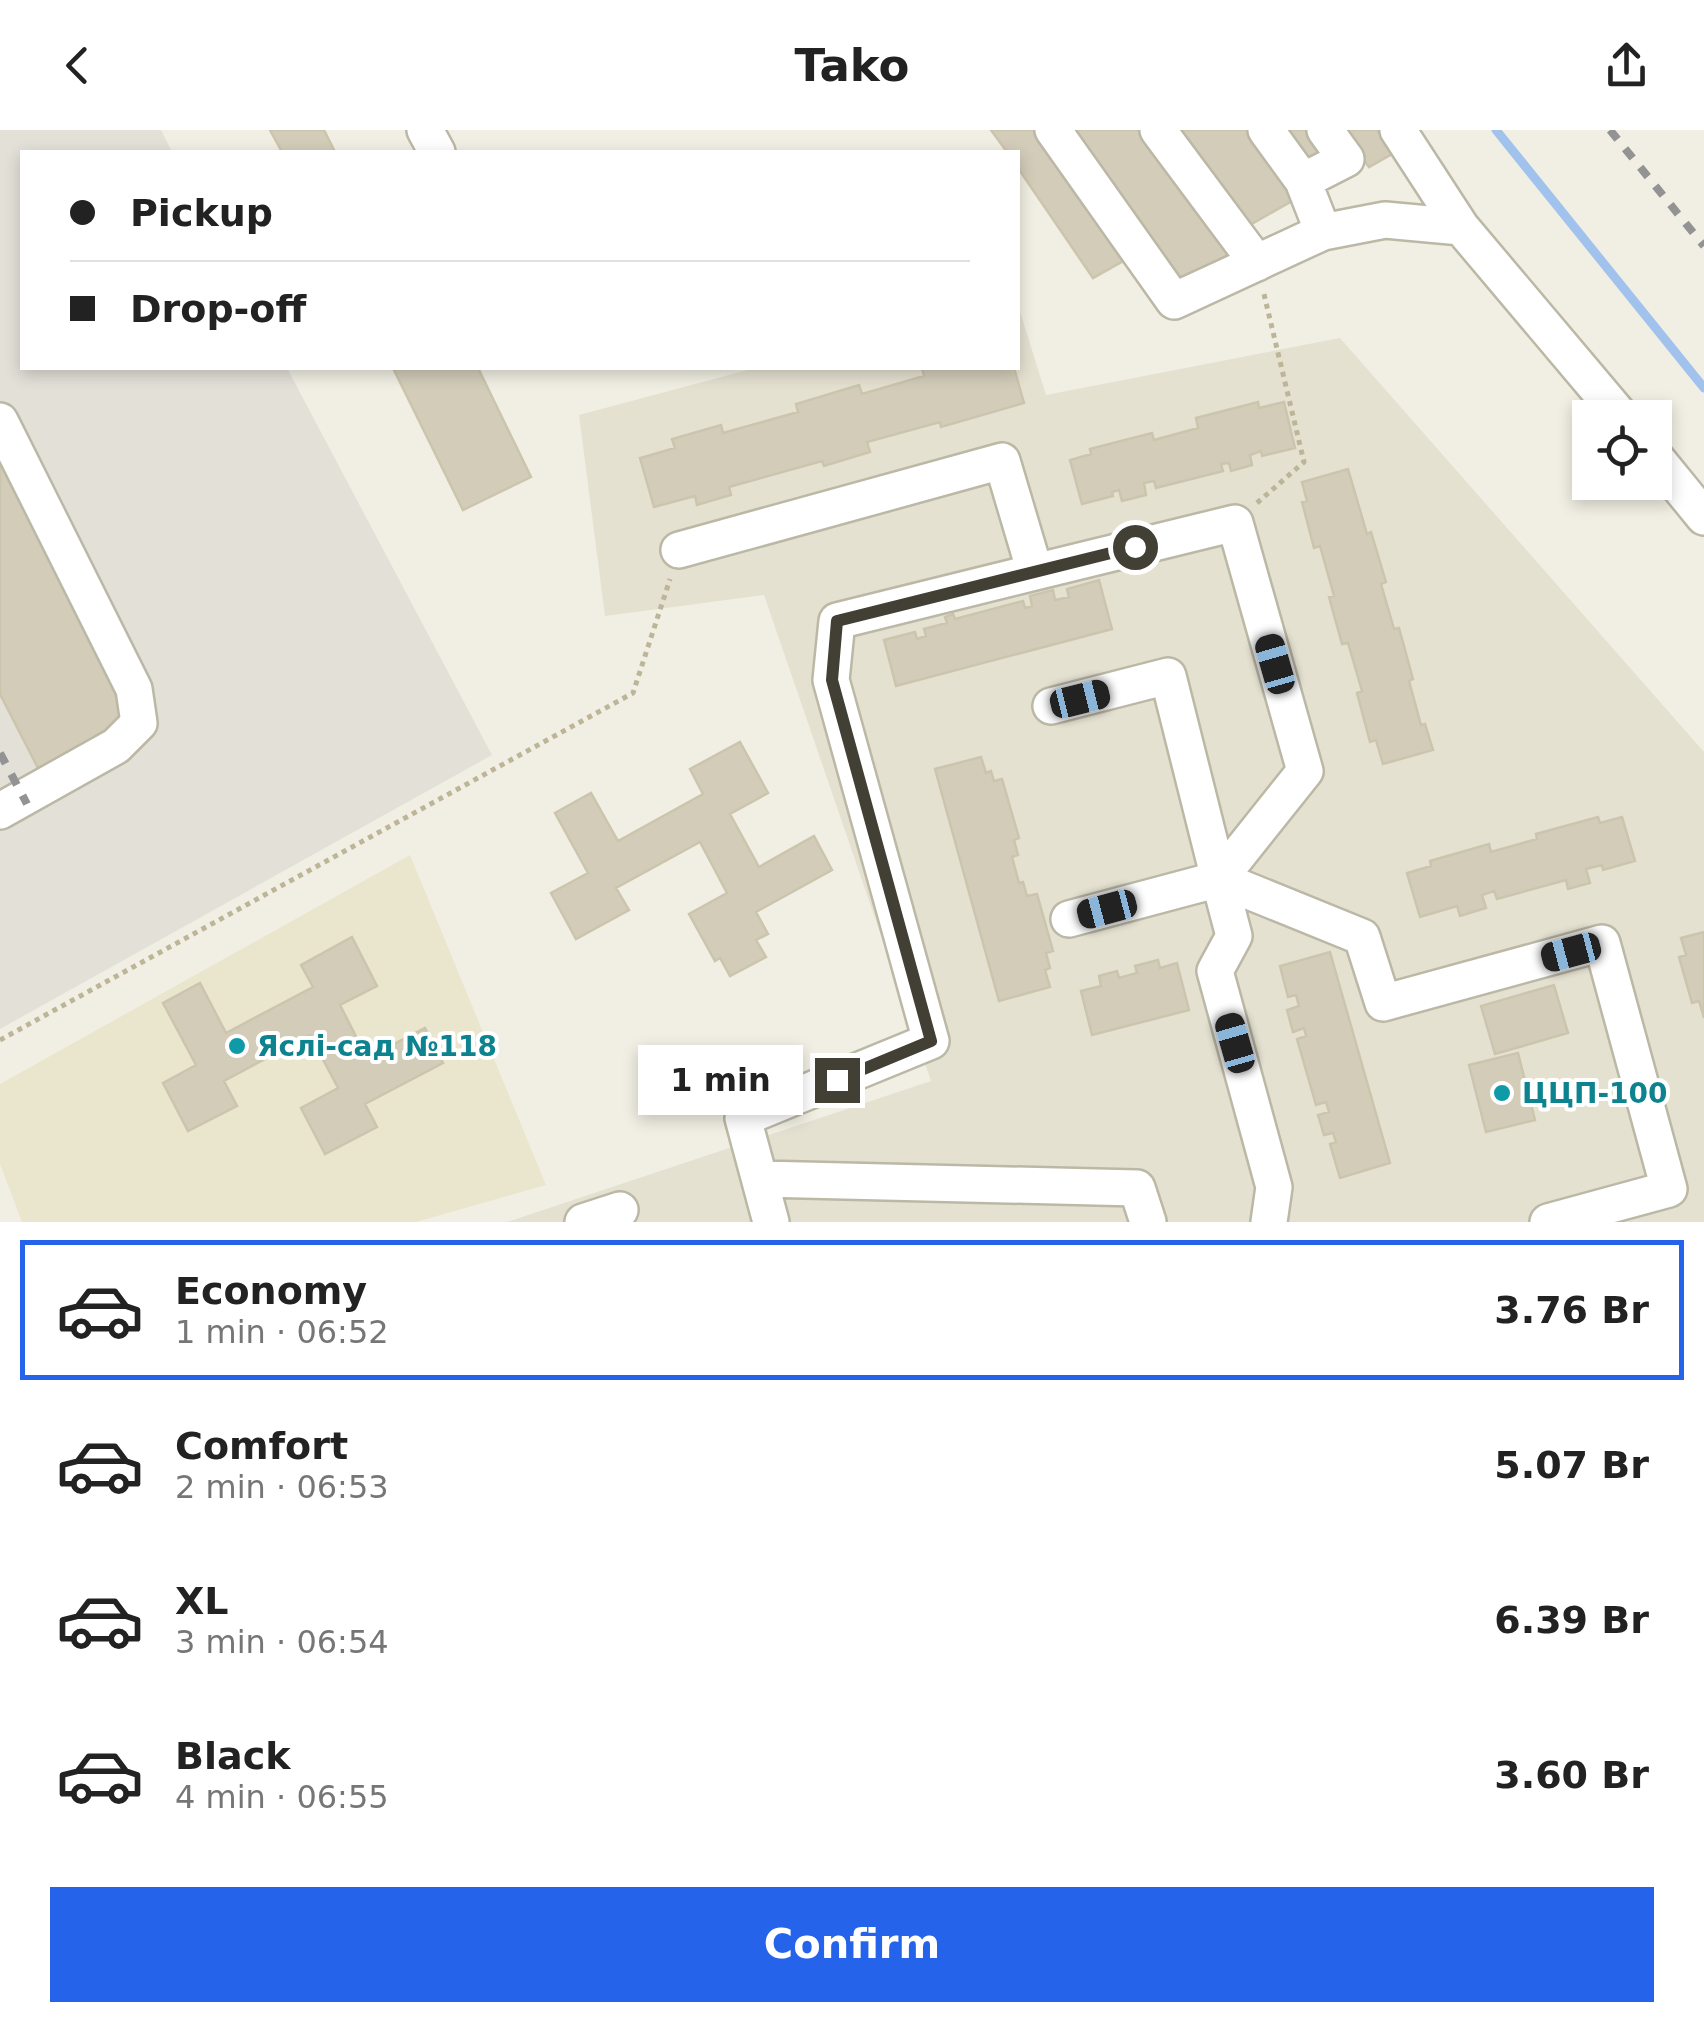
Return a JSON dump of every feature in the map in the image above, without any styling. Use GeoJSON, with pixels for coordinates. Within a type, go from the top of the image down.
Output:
{"type":"FeatureCollection","features":[{"type":"Feature","properties":{"kind":"lane"},"geometry":{"type":"LineString","coordinates":[[1053,130],[1174,301],[1323,232],[1386,220],[1461,227]]}},
{"type":"Feature","properties":{"kind":"lane"},"geometry":{"type":"LineString","coordinates":[[1158,130],[1257,262]]}},
{"type":"Feature","properties":{"kind":"lane"},"geometry":{"type":"LineString","coordinates":[[1266,130],[1304,181],[1323,232]]}},
{"type":"Feature","properties":{"kind":"lane"},"geometry":{"type":"LineString","coordinates":[[1304,181],[1346,159],[1326,130]]}},
{"type":"Feature","properties":{"kind":"lane"},"geometry":{"type":"LineString","coordinates":[[1398,130],[1461,227],[1607,400]]}},
{"type":"Feature","properties":{"kind":"lane"},"geometry":{"type":"LineString","coordinates":[[0,420],[134,690],[139,723],[116,746],[0,811]]}},
{"type":"Feature","properties":{"kind":"lane"},"geometry":{"type":"LineString","coordinates":[[679,550],[1002,460],[1035,572]]}},
{"type":"Feature","properties":{"kind":"lane"},"geometry":{"type":"LineString","coordinates":[[1672,477],[1704,517]]}},
{"type":"Feature","properties":{"kind":"lane"},"geometry":{"type":"LineString","coordinates":[[771,1222],[742,1118],[931,1041],[832,680],[837,621],[1235,523],[1305,771],[1219,879],[1070,919]]}},
{"type":"Feature","properties":{"kind":"lane"},"geometry":{"type":"LineString","coordinates":[[1051,706],[1168,676],[1234,936],[1215,971],[1274,1186],[1268,1222]]}},
{"type":"Feature","properties":{"kind":"lane"},"geometry":{"type":"LineString","coordinates":[[1219,879],[1362,937],[1383,1003],[1602,943],[1669,1189],[1548,1222]]}},
{"type":"Feature","properties":{"kind":"lane"},"geometry":{"type":"LineString","coordinates":[[760,1180],[1137,1188],[1148,1222]]}},
{"type":"Feature","properties":{"kind":"lane"},"geometry":{"type":"LineString","coordinates":[[583,1222],[620,1210]]}},
{"type":"Feature","properties":{"kind":"path"},"geometry":{"type":"LineString","coordinates":[[1235,523],[1304,462],[1257,262]]}},
{"type":"Feature","properties":{"kind":"path"},"geometry":{"type":"LineString","coordinates":[[0,1040],[633,693],[679,550]]}},
{"type":"Feature","properties":{"kind":"shaded area"},"geometry":{"type":"Polygon","coordinates":[[[0,130],[161,130],[171,150],[20,150],[20,370],[288,370],[492,755],[0,1029],[0,130]]]}},
{"type":"Feature","properties":{"kind":"shaded area"},"geometry":{"type":"Polygon","coordinates":[[[1020,311],[1046,395],[1340,338],[1704,752],[1704,1222],[507,1222],[931,1081],[764,595],[605,616],[579,415],[748,370],[1020,370],[1020,311]]]}},
{"type":"Feature","properties":{"kind":"shaded area"},"geometry":{"type":"Polygon","coordinates":[[[410,855],[546,1185],[416,1222],[22,1222],[0,1164],[0,1084],[410,855]]]}},
{"type":"Feature","properties":{"kind":"building"},"geometry":{"type":"Polygon","coordinates":[[[270,130],[324,130],[334,150],[281,150],[270,130]]]}},
{"type":"Feature","properties":{"kind":"building"},"geometry":{"type":"Polygon","coordinates":[[[991,130],[1034,130],[1125,260],[1093,278],[1020,171],[1020,150],[1006,150],[991,130]]]}},
{"type":"Feature","properties":{"kind":"building"},"geometry":{"type":"Polygon","coordinates":[[[1071,130],[1145,130],[1233,252],[1174,288],[1071,130]]]}},
{"type":"Feature","properties":{"kind":"building"},"geometry":{"type":"Polygon","coordinates":[[[1177,130],[1250,130],[1299,197],[1248,226],[1177,130]]]}},
{"type":"Feature","properties":{"kind":"building"},"geometry":{"type":"Polygon","coordinates":[[[1281,130],[1314,130],[1330,151],[1306,165],[1281,130]]]}},
{"type":"Feature","properties":{"kind":"building"},"geometry":{"type":"Polygon","coordinates":[[[1342,130],[1377,130],[1392,154],[1369,167],[1342,130]]]}},
{"type":"Feature","properties":{"kind":"building"},"geometry":{"type":"Polygon","coordinates":[[[394,370],[479,370],[531,477],[463,510],[394,370]]]}},
{"type":"Feature","properties":{"kind":"building"},"geometry":{"type":"Polygon","coordinates":[[[922,370],[1015,370],[1024,403],[941,427],[940,422],[867,442],[870,452],[729,487],[731,495],[697,505],[695,496],[654,507],[640,458],[675,448],[672,439],[721,425],[723,433],[798,412],[796,404],[859,385],[862,394],[924,376],[922,370]]]}},
{"type":"Feature","properties":{"kind":"building"},"geometry":{"type":"Polygon","coordinates":[[[1258,402],[1259,408],[1284,402],[1295,448],[1262,456],[1261,451],[1250,455],[1252,465],[1231,471],[1229,463],[1221,464],[1223,471],[1156,488],[1154,481],[1144,483],[1146,495],[1122,501],[1119,490],[1112,492],[1113,496],[1082,504],[1070,460],[1091,454],[1090,449],[1152,433],[1154,440],[1198,428],[1196,418],[1258,402]]]}},
{"type":"Feature","properties":{"kind":"building"},"geometry":{"type":"Polygon","coordinates":[[[0,459],[136,722],[40,772],[0,694],[0,459]]]}},
{"type":"Feature","properties":{"kind":"building"},"geometry":{"type":"Polygon","coordinates":[[[1348,469],[1386,582],[1381,584],[1394,629],[1399,628],[1421,725],[1425,724],[1433,750],[1383,764],[1376,740],[1370,742],[1357,693],[1362,691],[1348,643],[1342,644],[1320,546],[1314,548],[1302,502],[1307,501],[1302,482],[1348,469]]]}},
{"type":"Feature","properties":{"kind":"building"},"geometry":{"type":"Polygon","coordinates":[[[1099,580],[1112,629],[896,686],[884,640],[915,632],[917,639],[926,636],[924,629],[947,623],[945,617],[953,614],[955,619],[1023,601],[1025,608],[1032,606],[1030,596],[1053,590],[1055,600],[1069,597],[1067,589],[1099,580]]]}},
{"type":"Feature","properties":{"kind":"building"},"geometry":{"type":"Polygon","coordinates":[[[740,742],[768,793],[730,814],[759,867],[814,836],[832,870],[756,912],[768,934],[756,940],[766,957],[730,976],[720,958],[715,961],[689,914],[727,893],[700,842],[616,888],[629,910],[576,939],[551,893],[588,873],[555,813],[591,793],[618,841],[703,794],[690,769],[740,742]]]}},
{"type":"Feature","properties":{"kind":"building"},"geometry":{"type":"Polygon","coordinates":[[[981,757],[986,773],[991,771],[994,781],[1002,779],[1019,838],[1014,840],[1018,855],[1012,857],[1019,883],[1023,882],[1027,896],[1037,894],[1053,951],[1046,953],[1050,987],[999,1001],[935,769],[981,757]]]}},
{"type":"Feature","properties":{"kind":"building"},"geometry":{"type":"Polygon","coordinates":[[[1598,817],[1600,823],[1622,817],[1635,861],[1603,870],[1602,865],[1586,869],[1590,883],[1568,889],[1566,880],[1497,899],[1494,891],[1482,895],[1486,908],[1460,916],[1457,906],[1420,917],[1407,873],[1431,866],[1430,861],[1489,844],[1491,852],[1537,839],[1536,834],[1598,817]]]}},
{"type":"Feature","properties":{"kind":"building"},"geometry":{"type":"Polygon","coordinates":[[[1704,932],[1704,1018],[1699,1001],[1692,1003],[1679,957],[1686,955],[1681,938],[1704,932]]]}},
{"type":"Feature","properties":{"kind":"building","name":"Яслі-сад №118"},"geometry":{"type":"Polygon","coordinates":[[[352,937],[377,986],[340,1005],[367,1058],[425,1028],[443,1063],[365,1104],[377,1127],[325,1154],[301,1108],[338,1088],[310,1035],[224,1081],[237,1106],[188,1131],[163,1083],[196,1065],[163,1003],[200,983],[226,1033],[313,987],[301,965],[352,937]]]}},
{"type":"Feature","properties":{"kind":"building"},"geometry":{"type":"Polygon","coordinates":[[[1330,952],[1390,1163],[1340,1178],[1330,1144],[1336,1142],[1333,1133],[1324,1135],[1318,1115],[1329,1112],[1326,1102],[1316,1105],[1297,1039],[1306,1036],[1304,1028],[1293,1032],[1287,1010],[1299,1006],[1296,995],[1288,997],[1280,966],[1330,952]]]}},
{"type":"Feature","properties":{"kind":"building"},"geometry":{"type":"Polygon","coordinates":[[[1158,960],[1160,968],[1177,963],[1189,1010],[1092,1035],[1081,991],[1101,986],[1099,976],[1117,971],[1119,978],[1137,973],[1135,966],[1158,960]]]}},
{"type":"Feature","properties":{"kind":"building"},"geometry":{"type":"Polygon","coordinates":[[[1554,985],[1568,1033],[1495,1054],[1481,1006],[1554,985]]]}},
{"type":"Feature","properties":{"kind":"building","name":"ЦЦП-100"},"geometry":{"type":"Polygon","coordinates":[[[1518,1053],[1535,1120],[1486,1132],[1469,1065],[1518,1053]]]}},
{"type":"Feature","properties":{"kind":"waterway"},"geometry":{"type":"LineString","coordinates":[[1496,130],[1704,388]]}},
{"type":"Feature","properties":{"kind":"railway"},"geometry":{"type":"LineString","coordinates":[[1610,130],[1704,246]]}},
{"type":"Feature","properties":{"kind":"railway"},"geometry":{"type":"LineString","coordinates":[[0,753],[27,804]]}},
{"type":"Feature","properties":{"kind":"place","name":"Яслі-сад №118"},"geometry":{"type":"Point","coordinates":[237,1046]}},
{"type":"Feature","properties":{"kind":"place","name":"ЦЦП-100"},"geometry":{"type":"Point","coordinates":[1502,1093]}},
{"type":"Feature","properties":{"kind":"route"},"geometry":{"type":"LineString","coordinates":[[837,1080],[931,1041],[832,680],[837,621],[1135,547]]}}]}
